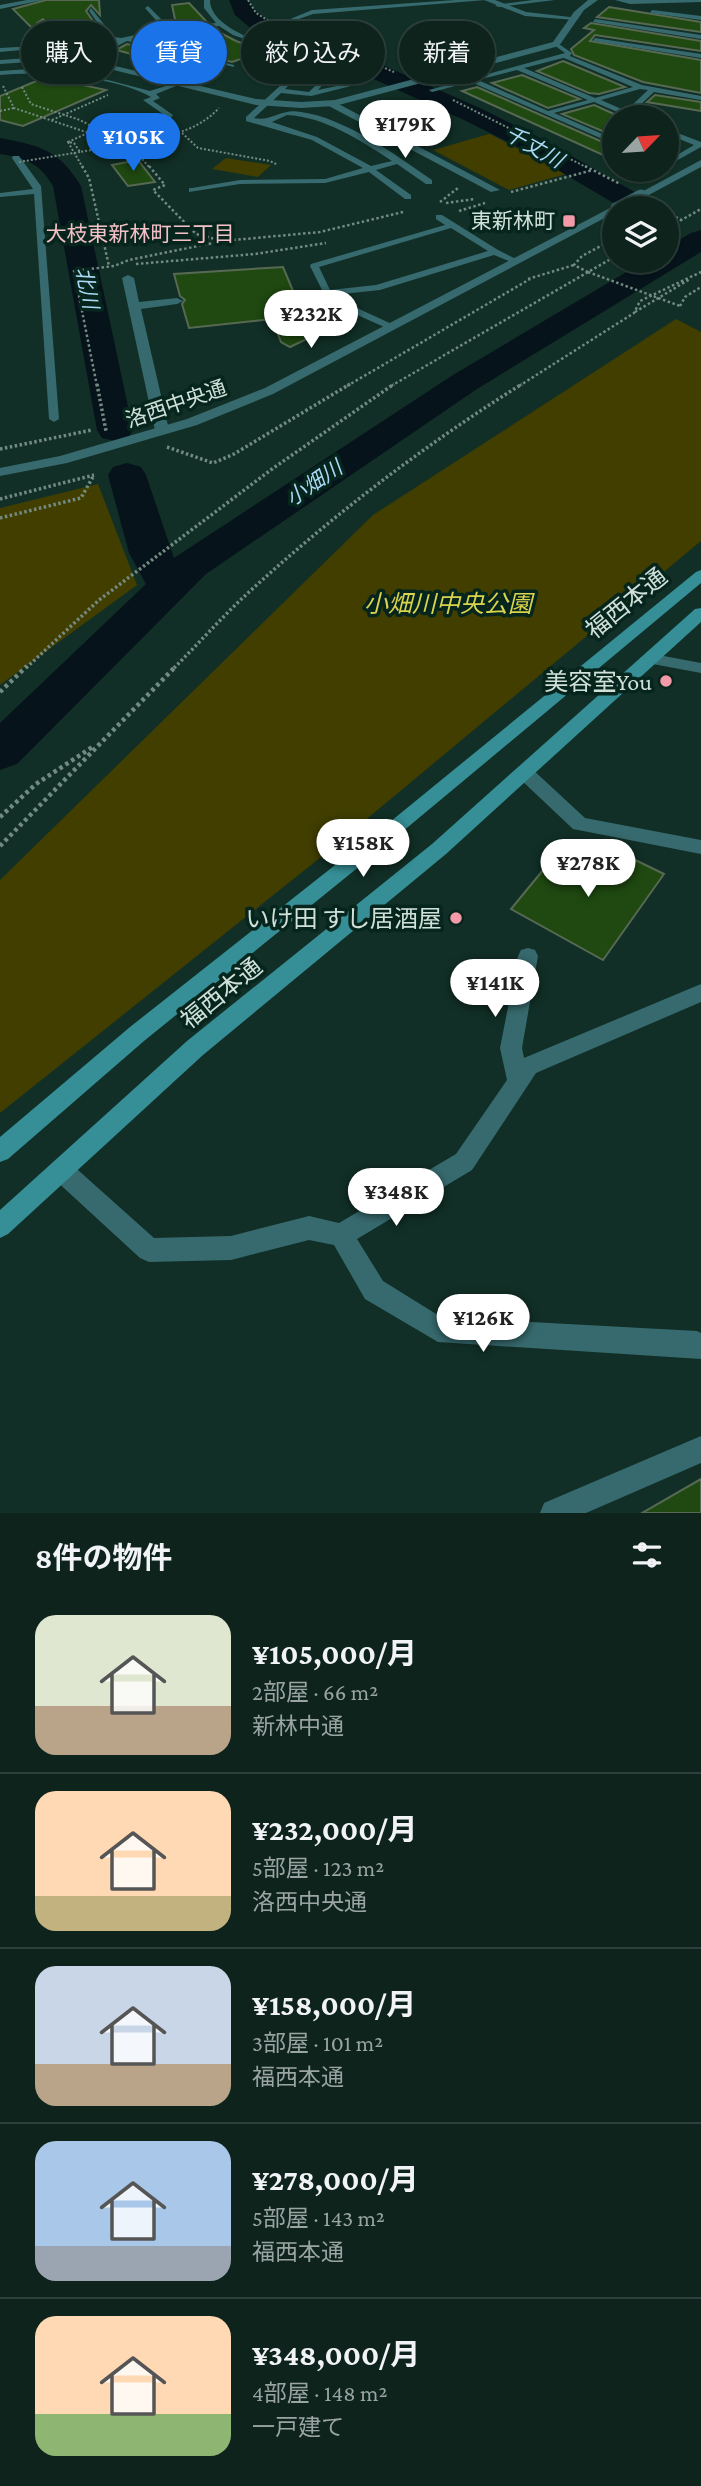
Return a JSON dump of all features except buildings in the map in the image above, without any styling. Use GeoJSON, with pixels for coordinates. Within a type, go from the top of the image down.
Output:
{"type":"FeatureCollection","features":[{"type":"Feature","properties":{"kind":"main road","name":"福西本通"},"geometry":{"type":"LineString","coordinates":[[0,1151],[137,1034],[391,831],[701,575]]}},
{"type":"Feature","properties":{"kind":"main road","name":"福西本通"},"geometry":{"type":"LineString","coordinates":[[0,1226],[195,1048],[439,849],[525,774],[701,612]]}},
{"type":"Feature","properties":{"kind":"street"},"geometry":{"type":"LineString","coordinates":[[0,7],[39,0]]}},
{"type":"Feature","properties":{"kind":"street"},"geometry":{"type":"LineString","coordinates":[[486,0],[526,14],[575,18]]}},
{"type":"Feature","properties":{"kind":"street"},"geometry":{"type":"LineString","coordinates":[[495,61],[556,44],[583,5],[594,0]]}},
{"type":"Feature","properties":{"kind":"street"},"geometry":{"type":"LineString","coordinates":[[0,62],[21,60]]}},
{"type":"Feature","properties":{"kind":"street"},"geometry":{"type":"LineString","coordinates":[[182,84],[267,103],[330,103],[409,84]]}},
{"type":"Feature","properties":{"kind":"street"},"geometry":{"type":"LineString","coordinates":[[330,103],[495,195]]}},
{"type":"Feature","properties":{"kind":"street","name":"洛西中央通"},"geometry":{"type":"LineString","coordinates":[[639,196],[701,163]]}},
{"type":"Feature","properties":{"kind":"street","name":"洛西中央通"},"geometry":{"type":"LineString","coordinates":[[0,472],[62,460],[192,422],[269,391],[602,215]]}},
{"type":"Feature","properties":{"kind":"street"},"geometry":{"type":"LineString","coordinates":[[128,278],[162,430]]}},
{"type":"Feature","properties":{"kind":"street"},"geometry":{"type":"LineString","coordinates":[[134,306],[177,301]]}},
{"type":"Feature","properties":{"kind":"street"},"geometry":{"type":"LineString","coordinates":[[648,658],[700,672]]}},
{"type":"Feature","properties":{"kind":"street"},"geometry":{"type":"LineString","coordinates":[[525,774],[580,824],[701,847]]}},
{"type":"Feature","properties":{"kind":"street"},"geometry":{"type":"LineString","coordinates":[[518,1082],[511,1048],[528,956]]}},
{"type":"Feature","properties":{"kind":"street"},"geometry":{"type":"LineString","coordinates":[[61,1170],[149,1250],[231,1248],[309,1228],[341,1235],[464,1162],[528,1066],[701,993]]}},
{"type":"Feature","properties":{"kind":"street"},"geometry":{"type":"LineString","coordinates":[[341,1235],[374,1290],[438,1329],[701,1346]]}},
{"type":"Feature","properties":{"kind":"street"},"geometry":{"type":"LineString","coordinates":[[554,1513],[701,1449]]}},
{"type":"Feature","properties":{"kind":"lane"},"geometry":{"type":"LineString","coordinates":[[207,0],[207,8],[218,21]]}},
{"type":"Feature","properties":{"kind":"lane"},"geometry":{"type":"LineString","coordinates":[[293,21],[291,20],[312,12],[486,0]]}},
{"type":"Feature","properties":{"kind":"lane"},"geometry":{"type":"LineString","coordinates":[[618,0],[701,0]]}},
{"type":"Feature","properties":{"kind":"lane"},"geometry":{"type":"LineString","coordinates":[[498,5],[547,1]]}},
{"type":"Feature","properties":{"kind":"lane"},"geometry":{"type":"LineString","coordinates":[[637,2],[652,12],[701,18]]}},
{"type":"Feature","properties":{"kind":"lane"},"geometry":{"type":"LineString","coordinates":[[148,8],[160,21]]}},
{"type":"Feature","properties":{"kind":"lane"},"geometry":{"type":"LineString","coordinates":[[91,10],[112,38],[232,66]]}},
{"type":"Feature","properties":{"kind":"lane"},"geometry":{"type":"LineString","coordinates":[[635,27],[652,12]]}},
{"type":"Feature","properties":{"kind":"lane"},"geometry":{"type":"LineString","coordinates":[[595,21],[701,37]]}},
{"type":"Feature","properties":{"kind":"lane"},"geometry":{"type":"LineString","coordinates":[[227,29],[235,34],[312,60],[249,119],[306,133],[371,168],[408,197]]}},
{"type":"Feature","properties":{"kind":"lane"},"geometry":{"type":"LineString","coordinates":[[658,50],[676,33]]}},
{"type":"Feature","properties":{"kind":"lane"},"geometry":{"type":"LineString","coordinates":[[117,43],[131,38]]}},
{"type":"Feature","properties":{"kind":"lane"},"geometry":{"type":"LineString","coordinates":[[595,40],[701,56]]}},
{"type":"Feature","properties":{"kind":"lane"},"geometry":{"type":"LineString","coordinates":[[556,44],[567,50],[570,54],[566,57]]}},
{"type":"Feature","properties":{"kind":"lane"},"geometry":{"type":"LineString","coordinates":[[0,50],[21,49]]}},
{"type":"Feature","properties":{"kind":"lane"},"geometry":{"type":"LineString","coordinates":[[495,74],[566,57],[640,87],[701,98]]}},
{"type":"Feature","properties":{"kind":"lane"},"geometry":{"type":"LineString","coordinates":[[0,62],[9,72]]}},
{"type":"Feature","properties":{"kind":"lane"},"geometry":{"type":"LineString","coordinates":[[518,68],[606,105]]}},
{"type":"Feature","properties":{"kind":"lane"},"geometry":{"type":"LineString","coordinates":[[0,73],[64,71],[128,86],[151,93],[157,98],[146,100],[170,117]]}},
{"type":"Feature","properties":{"kind":"lane"},"geometry":{"type":"LineString","coordinates":[[151,93],[175,84]]}},
{"type":"Feature","properties":{"kind":"lane"},"geometry":{"type":"LineString","coordinates":[[311,94],[320,84]]}},
{"type":"Feature","properties":{"kind":"lane"},"geometry":{"type":"LineString","coordinates":[[279,92],[311,94],[356,84]]}},
{"type":"Feature","properties":{"kind":"lane"},"geometry":{"type":"LineString","coordinates":[[432,90],[456,84]]}},
{"type":"Feature","properties":{"kind":"lane"},"geometry":{"type":"LineString","coordinates":[[481,84],[602,137]]}},
{"type":"Feature","properties":{"kind":"lane"},"geometry":{"type":"LineString","coordinates":[[548,113],[640,87]]}},
{"type":"Feature","properties":{"kind":"lane"},"geometry":{"type":"LineString","coordinates":[[640,105],[653,89]]}},
{"type":"Feature","properties":{"kind":"lane"},"geometry":{"type":"LineString","coordinates":[[267,122],[290,113],[317,118],[399,161],[429,182]]}},
{"type":"Feature","properties":{"kind":"lane"},"geometry":{"type":"LineString","coordinates":[[679,136],[701,145]]}},
{"type":"Feature","properties":{"kind":"lane"},"geometry":{"type":"LineString","coordinates":[[679,157],[701,145]]}},
{"type":"Feature","properties":{"kind":"lane"},"geometry":{"type":"LineString","coordinates":[[17,160],[35,181],[54,419]]}},
{"type":"Feature","properties":{"kind":"lane"},"geometry":{"type":"LineString","coordinates":[[192,190],[240,182],[325,181],[399,161]]}},
{"type":"Feature","properties":{"kind":"lane"},"geometry":{"type":"LineString","coordinates":[[0,195],[36,191]]}},
{"type":"Feature","properties":{"kind":"lane"},"geometry":{"type":"LineString","coordinates":[[439,217],[495,252],[516,261]]}},
{"type":"Feature","properties":{"kind":"lane"},"geometry":{"type":"LineString","coordinates":[[391,327],[331,300],[314,266],[453,225]]}},
{"type":"Feature","properties":{"kind":"lane"},"geometry":{"type":"LineString","coordinates":[[327,293],[377,288],[495,252]]}},
{"type":"Feature","properties":{"kind":"path"},"geometry":{"type":"LineString","coordinates":[[248,0],[251,10],[268,21]]}},
{"type":"Feature","properties":{"kind":"path"},"geometry":{"type":"LineString","coordinates":[[0,79],[14,108]]}},
{"type":"Feature","properties":{"kind":"path"},"geometry":{"type":"LineString","coordinates":[[19,81],[31,104],[66,114],[111,134],[126,144],[164,186],[153,190],[196,234],[223,241]]}},
{"type":"Feature","properties":{"kind":"path"},"geometry":{"type":"LineString","coordinates":[[51,121],[128,86]]}},
{"type":"Feature","properties":{"kind":"path"},"geometry":{"type":"LineString","coordinates":[[432,90],[621,185]]}},
{"type":"Feature","properties":{"kind":"path"},"geometry":{"type":"LineString","coordinates":[[17,160],[80,152],[182,133],[238,98]]}},
{"type":"Feature","properties":{"kind":"path"},"geometry":{"type":"LineString","coordinates":[[0,111],[14,108],[89,132],[111,134]]}},
{"type":"Feature","properties":{"kind":"path"},"geometry":{"type":"LineString","coordinates":[[68,142],[89,132]]}},
{"type":"Feature","properties":{"kind":"path"},"geometry":{"type":"LineString","coordinates":[[182,133],[198,148],[270,161],[308,181]]}},
{"type":"Feature","properties":{"kind":"path"},"geometry":{"type":"LineString","coordinates":[[68,142],[74,143],[80,152]]}},
{"type":"Feature","properties":{"kind":"path"},"geometry":{"type":"LineString","coordinates":[[68,142],[89,178],[109,266]]}},
{"type":"Feature","properties":{"kind":"path"},"geometry":{"type":"LineString","coordinates":[[509,193],[593,170]]}},
{"type":"Feature","properties":{"kind":"path"},"geometry":{"type":"LineString","coordinates":[[439,217],[495,195]]}},
{"type":"Feature","properties":{"kind":"path"},"geometry":{"type":"LineString","coordinates":[[436,205],[486,198]]}},
{"type":"Feature","properties":{"kind":"path"},"geometry":{"type":"LineString","coordinates":[[679,222],[701,209]]}},
{"type":"Feature","properties":{"kind":"path"},"geometry":{"type":"LineString","coordinates":[[114,266],[223,241],[320,232],[410,211]]}},
{"type":"Feature","properties":{"kind":"path"},"geometry":{"type":"LineString","coordinates":[[108,438],[74,271],[277,252],[335,241]]}},
{"type":"Feature","properties":{"kind":"path"},"geometry":{"type":"LineString","coordinates":[[165,446],[213,463],[234,454],[432,334],[530,279],[574,265],[582,256],[602,245]]}},
{"type":"Feature","properties":{"kind":"path"},"geometry":{"type":"LineString","coordinates":[[0,692],[99,600],[272,469],[386,389],[602,264]]}},
{"type":"Feature","properties":{"kind":"path"},"geometry":{"type":"LineString","coordinates":[[574,265],[680,306],[685,297],[701,287]]}},
{"type":"Feature","properties":{"kind":"path"},"geometry":{"type":"LineString","coordinates":[[0,846],[249,592],[347,510],[461,422],[634,313],[646,309],[658,298],[680,288],[701,272]]}},
{"type":"Feature","properties":{"kind":"path"},"geometry":{"type":"LineString","coordinates":[[519,276],[530,279]]}},
{"type":"Feature","properties":{"kind":"path"},"geometry":{"type":"LineString","coordinates":[[634,313],[640,301],[694,277]]}},
{"type":"Feature","properties":{"kind":"path"},"geometry":{"type":"LineString","coordinates":[[0,449],[93,430]]}},
{"type":"Feature","properties":{"kind":"path"},"geometry":{"type":"LineString","coordinates":[[0,519],[81,498],[99,464]]}},
{"type":"Feature","properties":{"kind":"path"},"geometry":{"type":"LineString","coordinates":[[0,499],[94,475]]}},
{"type":"Feature","properties":{"kind":"path"},"geometry":{"type":"LineString","coordinates":[[0,817],[36,784],[101,741]]}},
{"type":"Feature","properties":{"kind":"green space"},"geometry":{"type":"Polygon","coordinates":[[[489,134],[566,174],[509,190],[433,150],[489,134]]]}},
{"type":"Feature","properties":{"kind":"green space"},"geometry":{"type":"Polygon","coordinates":[[[226,158],[271,165],[258,177],[212,169],[226,158]]]}},
{"type":"Feature","properties":{"kind":"green space","name":"小畑川中央公園"},"geometry":{"type":"Polygon","coordinates":[[[676,319],[701,332],[701,541],[321,857],[0,1113],[0,880],[373,515],[676,319]]]}},
{"type":"Feature","properties":{"kind":"green space"},"geometry":{"type":"Polygon","coordinates":[[[98,484],[137,585],[0,685],[0,508],[98,484]]]}},
{"type":"Feature","properties":{"kind":"waterway","name":"千丈川"},"geometry":{"type":"LineString","coordinates":[[239,0],[243,11],[262,26],[327,49],[473,114],[621,196]]}},
{"type":"Feature","properties":{"kind":"waterway","name":"北川"},"geometry":{"type":"LineString","coordinates":[[0,146],[24,150],[48,160],[67,186],[115,430]]}},
{"type":"Feature","properties":{"kind":"waterway","name":"小畑川"},"geometry":{"type":"LineString","coordinates":[[679,253],[701,239]]}},
{"type":"Feature","properties":{"kind":"waterway","name":"小畑川"},"geometry":{"type":"LineString","coordinates":[[0,752],[191,565],[465,382],[646,273]]}},
{"type":"Feature","properties":{"kind":"waterway","name":"北川"},"geometry":{"type":"LineString","coordinates":[[127,475],[150,553],[168,585]]}},
{"type":"Feature","properties":{"kind":"place","name":"東新林町"},"geometry":{"type":"Point","coordinates":[569,221]}},
{"type":"Feature","properties":{"kind":"place","name":"美容室You"},"geometry":{"type":"Point","coordinates":[666,681]}},
{"type":"Feature","properties":{"kind":"place","name":"いけ田 すし居酒屋"},"geometry":{"type":"Point","coordinates":[456,918]}},
{"type":"Feature","properties":{"kind":"district","name":"大枝東新林町三丁目"},"geometry":{"type":"Point","coordinates":[140,234]}}]}
